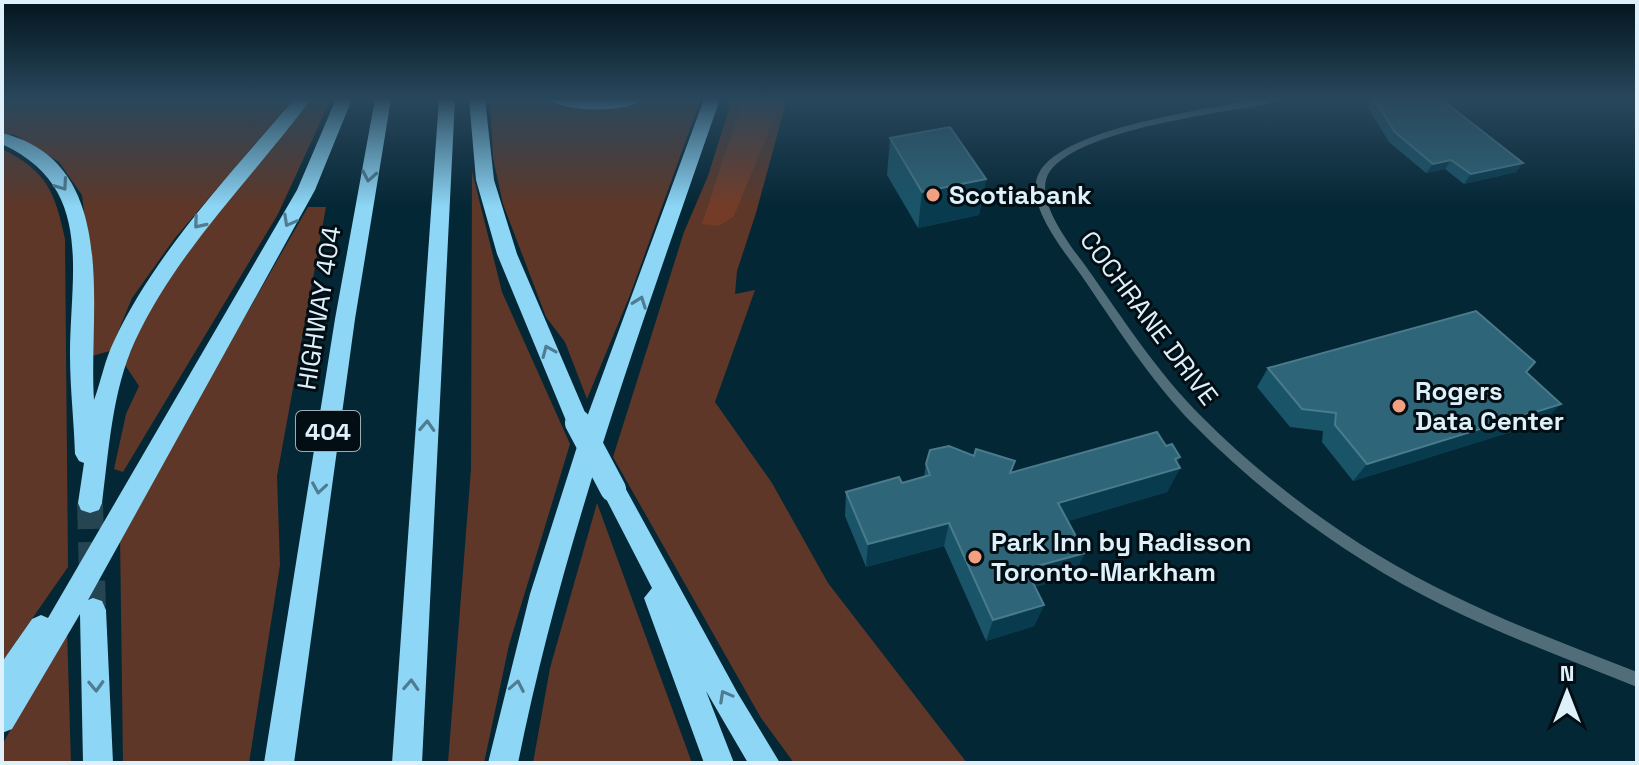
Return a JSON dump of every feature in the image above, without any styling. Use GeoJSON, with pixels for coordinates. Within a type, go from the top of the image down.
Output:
{"type":"FeatureCollection","features":[{"type":"Feature","properties":{"kind":"highway"},"geometry":{"type":"LineString","coordinates":[[2,138],[19,145],[49,167],[69,192],[80,232],[81,360],[90,497],[104,405],[123,343],[164,271],[192,231],[273,135]]}},
{"type":"Feature","properties":{"kind":"highway"},"geometry":{"type":"LineString","coordinates":[[2,719],[53,636],[148,463],[306,190],[329,135]]}},
{"type":"Feature","properties":{"kind":"highway","name":"HIGHWAY 404"},"geometry":{"type":"LineString","coordinates":[[279,763],[340,348],[377,135]]}},
{"type":"Feature","properties":{"kind":"highway"},"geometry":{"type":"LineString","coordinates":[[407,763],[445,135]]}},
{"type":"Feature","properties":{"kind":"highway"},"geometry":{"type":"LineString","coordinates":[[481,135],[485,180],[507,254],[578,423],[727,702],[765,763]]}},
{"type":"Feature","properties":{"kind":"highway"},"geometry":{"type":"LineString","coordinates":[[503,763],[520,672],[546,578],[613,376],[699,135]]}},
{"type":"Feature","properties":{"kind":"highway"},"geometry":{"type":"LineString","coordinates":[[2,686],[148,463]]}},
{"type":"Feature","properties":{"kind":"highway"},"geometry":{"type":"LineString","coordinates":[[613,489],[676,643],[719,763]]}},
{"type":"Feature","properties":{"kind":"highway"},"geometry":{"type":"LineString","coordinates":[[93,610],[98,763]]}},
{"type":"Feature","properties":{"kind":"street","name":"COCHRANE DRIVE"},"geometry":{"type":"LineString","coordinates":[[1110,135],[1070,149],[1044,172],[1041,185],[1044,206],[1052,226],[1196,419],[1253,471],[1345,543],[1447,600],[1637,680]]}},
{"type":"Feature","properties":{"kind":"shaded area"},"geometry":{"type":"Polygon","coordinates":[[[15,135],[263,135],[175,238],[132,298],[110,351],[92,356],[88,245],[82,195],[59,162],[15,135]]]}},
{"type":"Feature","properties":{"kind":"shaded area"},"geometry":{"type":"Polygon","coordinates":[[[279,135],[315,135],[278,214],[123,472],[114,469],[126,414],[139,386],[125,365],[148,308],[192,240],[279,135]]]}},
{"type":"Feature","properties":{"kind":"shaded area"},"geometry":{"type":"Polygon","coordinates":[[[492,135],[688,135],[630,295],[587,399],[565,342],[546,317],[503,204],[493,158],[492,135]]]}},
{"type":"Feature","properties":{"kind":"shaded area"},"geometry":{"type":"Polygon","coordinates":[[[721,135],[777,135],[737,271],[735,294],[755,290],[715,402],[772,483],[828,583],[967,763],[794,763],[761,718],[613,457],[684,232],[708,176],[721,135]]]}},
{"type":"Feature","properties":{"kind":"shaded area"},"geometry":{"type":"Polygon","coordinates":[[[731,135],[767,135],[734,216],[719,226],[702,224],[731,135]]]}},
{"type":"Feature","properties":{"kind":"shaded area"},"geometry":{"type":"Polygon","coordinates":[[[2,149],[29,166],[47,185],[65,239],[68,567],[2,662],[2,149]]]}},
{"type":"Feature","properties":{"kind":"shaded area"},"geometry":{"type":"Polygon","coordinates":[[[472,171],[502,292],[570,444],[509,645],[484,763],[448,763],[471,469],[472,171]]]}},
{"type":"Feature","properties":{"kind":"shaded area"},"geometry":{"type":"Polygon","coordinates":[[[308,207],[326,207],[277,476],[280,565],[249,763],[123,763],[120,534],[308,207]]]}},
{"type":"Feature","properties":{"kind":"shaded area"},"geometry":{"type":"Polygon","coordinates":[[[597,503],[692,763],[533,763],[550,668],[597,503]]]}},
{"type":"Feature","properties":{"kind":"shaded area"},"geometry":{"type":"Polygon","coordinates":[[[67,629],[71,763],[2,763],[2,745],[67,629]]]}},
{"type":"Feature","properties":{"kind":"building"},"geometry":{"type":"Polygon","coordinates":[[[955,135],[986,179],[922,192],[890,138],[955,135]]]}},
{"type":"Feature","properties":{"kind":"building"},"geometry":{"type":"Polygon","coordinates":[[[1398,135],[1487,135],[1523,163],[1471,174],[1451,160],[1433,164],[1398,135]]]}},
{"type":"Feature","properties":{"kind":"building","name":"Rogers Data Center"},"geometry":{"type":"Polygon","coordinates":[[[1476,311],[1535,362],[1526,372],[1561,404],[1367,464],[1335,425],[1336,413],[1302,409],[1268,368],[1476,311]]]}},
{"type":"Feature","properties":{"kind":"building","name":"Park Inn by Radisson Toronto-Markham"},"geometry":{"type":"Polygon","coordinates":[[[1157,432],[1166,446],[1172,444],[1180,457],[1175,459],[1180,468],[1058,503],[1085,553],[1026,569],[1044,605],[993,620],[949,523],[868,544],[846,492],[899,477],[902,483],[930,475],[926,464],[930,450],[949,446],[974,456],[976,449],[1015,461],[1010,473],[1157,432]]]}},
{"type":"Feature","properties":{"kind":"tunnel"},"geometry":{"type":"LineString","coordinates":[[90,503],[93,610]]}},
{"type":"Feature","properties":{"kind":"place","name":"Scotiabank"},"geometry":{"type":"Point","coordinates":[933,195]}},
{"type":"Feature","properties":{"kind":"place","name":"Rogers Data Center"},"geometry":{"type":"Point","coordinates":[1399,406]}},
{"type":"Feature","properties":{"kind":"place","name":"Park Inn by Radisson Toronto-Markham"},"geometry":{"type":"Point","coordinates":[975,557]}}]}
